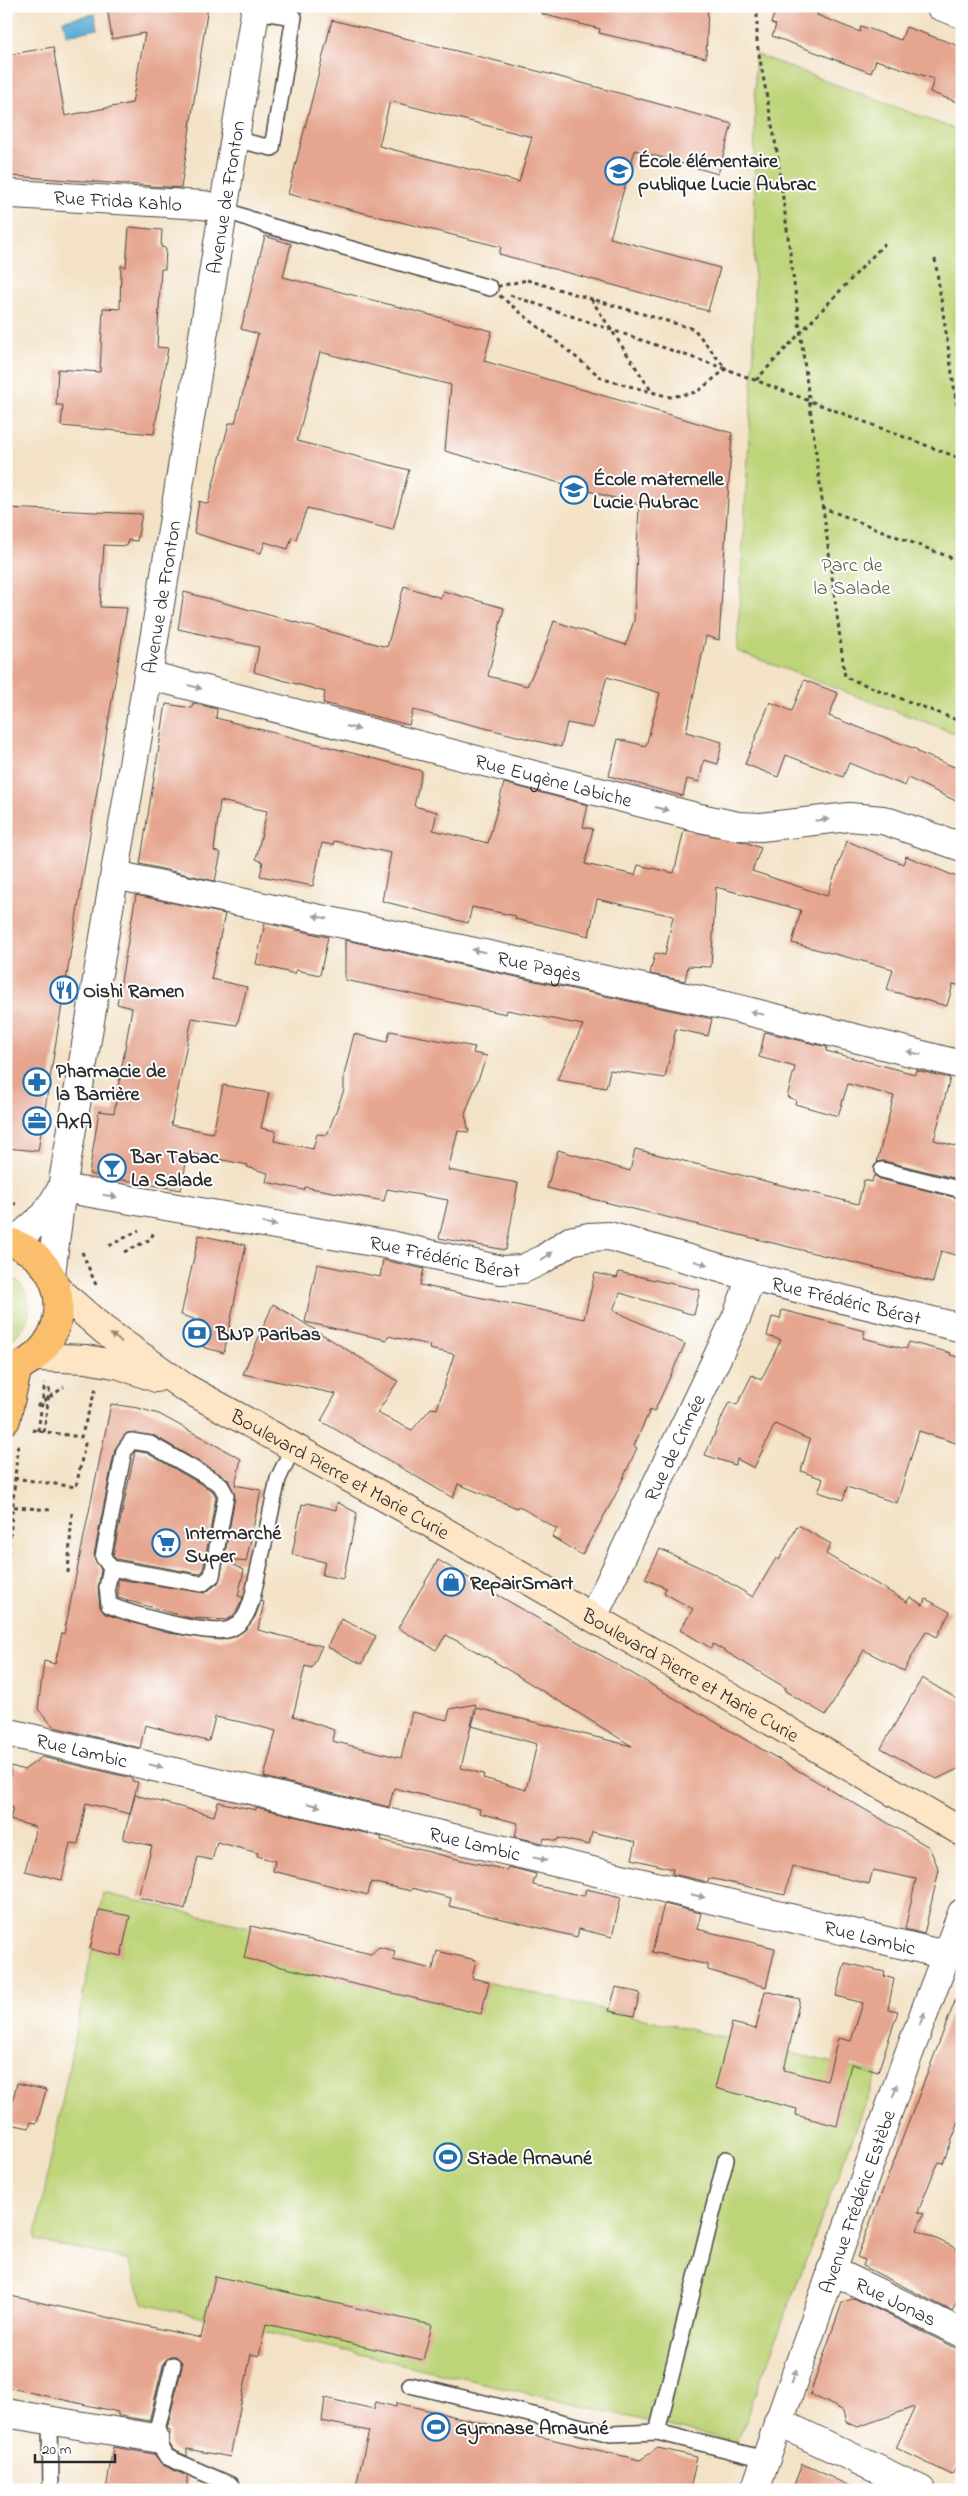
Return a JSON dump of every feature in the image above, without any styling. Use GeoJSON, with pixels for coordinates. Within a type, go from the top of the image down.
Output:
{"type":"FeatureCollection","features":[{"type":"Feature","properties":{"kind":"main road"},"geometry":{"type":"LineString","coordinates":[[10,1242],[29,1251],[42,1261],[55,1282],[59,1312],[56,1325],[48,1342],[27,1367],[16,1430]]}},
{"type":"Feature","properties":{"kind":"main road","name":"Boulevard Pierre et Marie Curie"},"geometry":{"type":"LineString","coordinates":[[55,1282],[104,1330],[184,1387],[404,1508],[962,1832]]}},
{"type":"Feature","properties":{"kind":"main road","name":"Boulevard Pierre et Marie Curie"},"geometry":{"type":"LineString","coordinates":[[27,1367],[86,1358],[120,1365],[184,1387]]}},
{"type":"Feature","properties":{"kind":"street"},"geometry":{"type":"LineString","coordinates":[[940,6],[962,14]]}},
{"type":"Feature","properties":{"kind":"street","name":"Avenue de Fronton"},"geometry":{"type":"LineString","coordinates":[[55,1282],[53,1248],[62,1188],[148,675],[255,9]]}},
{"type":"Feature","properties":{"kind":"street","name":"Rue Frida Kahlo"},"geometry":{"type":"LineString","coordinates":[[12,194],[203,205],[223,208]]}},
{"type":"Feature","properties":{"kind":"street","name":"Rue Eugène Labiche"},"geometry":{"type":"LineString","coordinates":[[148,675],[700,818],[738,826],[761,827],[849,817],[883,820],[962,847]]}},
{"type":"Feature","properties":{"kind":"street","name":"Rue Pagès"},"geometry":{"type":"LineString","coordinates":[[115,875],[690,997],[962,1065]]}},
{"type":"Feature","properties":{"kind":"street","name":"Avenue de Fronton"},"geometry":{"type":"LineString","coordinates":[[10,1242],[45,1215],[62,1188]]}},
{"type":"Feature","properties":{"kind":"street","name":"Rue Frédéric Bérat"},"geometry":{"type":"LineString","coordinates":[[62,1188],[390,1245],[502,1270],[523,1269],[542,1260],[570,1242],[589,1237],[609,1236],[750,1277],[962,1328]]}},
{"type":"Feature","properties":{"kind":"street","name":"Rue de Crimée"},"geometry":{"type":"LineString","coordinates":[[594,1617],[737,1316],[750,1277]]}},
{"type":"Feature","properties":{"kind":"street","name":"Rue Lambic"},"geometry":{"type":"LineString","coordinates":[[6,1732],[946,1955]]}},
{"type":"Feature","properties":{"kind":"street","name":"Avenue Frédéric Estèbe"},"geometry":{"type":"LineString","coordinates":[[755,2490],[831,2270],[962,1913]]}},
{"type":"Feature","properties":{"kind":"street","name":"Rue Jonas"},"geometry":{"type":"LineString","coordinates":[[831,2270],[962,2334]]}},
{"type":"Feature","properties":{"kind":"street"},"geometry":{"type":"LineString","coordinates":[[6,2413],[155,2438]]}},
{"type":"Feature","properties":{"kind":"street"},"geometry":{"type":"LineString","coordinates":[[778,2422],[921,2490]]}},
{"type":"Feature","properties":{"kind":"lane"},"geometry":{"type":"LineString","coordinates":[[233,139],[272,148],[294,17],[255,9]]}},
{"type":"Feature","properties":{"kind":"lane"},"geometry":{"type":"LineString","coordinates":[[223,208],[266,225],[490,288]]}},
{"type":"Feature","properties":{"kind":"lane"},"geometry":{"type":"LineString","coordinates":[[882,1170],[962,1190]]}},
{"type":"Feature","properties":{"kind":"lane"},"geometry":{"type":"LineString","coordinates":[[131,1441],[150,1444],[220,1484],[226,1495],[212,1576],[202,1584],[112,1568],[103,1557],[124,1451],[131,1441]]}},
{"type":"Feature","properties":{"kind":"lane"},"geometry":{"type":"LineString","coordinates":[[112,1568],[107,1587],[109,1605],[131,1614],[211,1631],[229,1629],[246,1618],[252,1599],[278,1480],[293,1447]]}},
{"type":"Feature","properties":{"kind":"lane"},"geometry":{"type":"LineString","coordinates":[[657,2432],[726,2159]]}},
{"type":"Feature","properties":{"kind":"lane"},"geometry":{"type":"LineString","coordinates":[[173,2364],[155,2438],[167,2457],[231,2485]]}},
{"type":"Feature","properties":{"kind":"lane"},"geometry":{"type":"LineString","coordinates":[[410,2385],[611,2434],[657,2432],[765,2458]]}},
{"type":"Feature","properties":{"kind":"lane"},"geometry":{"type":"LineString","coordinates":[[50,2420],[51,2490]]}},
{"type":"Feature","properties":{"kind":"path"},"geometry":{"type":"LineString","coordinates":[[757,6],[758,43],[777,152],[821,507],[845,677],[962,722]]}},
{"type":"Feature","properties":{"kind":"path"},"geometry":{"type":"LineString","coordinates":[[756,380],[887,241]]}},
{"type":"Feature","properties":{"kind":"path"},"geometry":{"type":"LineString","coordinates":[[935,259],[962,440]]}},
{"type":"Feature","properties":{"kind":"path"},"geometry":{"type":"LineString","coordinates":[[490,288],[527,280],[694,329],[726,369]]}},
{"type":"Feature","properties":{"kind":"path"},"geometry":{"type":"LineString","coordinates":[[490,288],[726,369],[962,459]]}},
{"type":"Feature","properties":{"kind":"path"},"geometry":{"type":"LineString","coordinates":[[490,288],[603,379],[670,397],[697,392],[726,369]]}},
{"type":"Feature","properties":{"kind":"path"},"geometry":{"type":"LineString","coordinates":[[590,298],[652,392]]}},
{"type":"Feature","properties":{"kind":"path"},"geometry":{"type":"LineString","coordinates":[[821,507],[962,562]]}},
{"type":"Feature","properties":{"kind":"path"},"geometry":{"type":"LineString","coordinates":[[109,1246],[141,1229]]}},
{"type":"Feature","properties":{"kind":"path"},"geometry":{"type":"LineString","coordinates":[[78,1246],[91,1269],[96,1290]]}},
{"type":"Feature","properties":{"kind":"path"},"geometry":{"type":"LineString","coordinates":[[27,1367],[38,1431]]}},
{"type":"Feature","properties":{"kind":"path"},"geometry":{"type":"LineString","coordinates":[[6,1585],[16,1430],[82,1437],[98,1381]]}},
{"type":"Feature","properties":{"kind":"path"},"geometry":{"type":"LineString","coordinates":[[44,1432],[50,1384]]}},
{"type":"Feature","properties":{"kind":"path"},"geometry":{"type":"LineString","coordinates":[[30,1408],[48,1400],[66,1385]]}},
{"type":"Feature","properties":{"kind":"path"},"geometry":{"type":"LineString","coordinates":[[6,1477],[76,1487],[85,1444],[88,1445]]}},
{"type":"Feature","properties":{"kind":"path"},"geometry":{"type":"LineString","coordinates":[[6,1506],[50,1510]]}},
{"type":"Feature","properties":{"kind":"path"},"geometry":{"type":"LineString","coordinates":[[68,1573],[72,1513]]}},
{"type":"Feature","properties":{"kind":"green space","name":"Parc de la Salade"},"geometry":{"type":"Polygon","coordinates":[[[755,54],[962,132],[962,736],[737,651],[754,352],[755,54]]]}},
{"type":"Feature","properties":{"kind":"green space"},"geometry":{"type":"Polygon","coordinates":[[[6,1272],[23,1288],[28,1298],[29,1308],[28,1317],[23,1327],[6,1343],[6,1272]]]}},
{"type":"Feature","properties":{"kind":"green space","name":"Stade Arnauné"},"geometry":{"type":"Polygon","coordinates":[[[103,1893],[877,2073],[737,2442],[144,2304],[127,2259],[35,2240],[103,1893]]]}},
{"type":"Feature","properties":{"kind":"water"},"geometry":{"type":"Polygon","coordinates":[[[95,14],[98,29],[66,35],[63,20],[95,14]]]}},
{"type":"Feature","properties":{"kind":"building"},"geometry":{"type":"Polygon","coordinates":[[[107,6],[208,6],[181,188],[12,176],[11,171],[6,172],[6,55],[53,47],[65,116],[132,103],[145,33],[112,39],[107,6]]]}},
{"type":"Feature","properties":{"kind":"building"},"geometry":{"type":"Polygon","coordinates":[[[543,6],[708,6],[706,58],[599,33],[600,29],[542,14],[543,6]]]}},
{"type":"Feature","properties":{"kind":"building"},"geometry":{"type":"Polygon","coordinates":[[[777,6],[820,6],[817,15],[860,32],[861,26],[901,40],[906,27],[962,47],[962,104],[930,92],[934,79],[876,60],[871,73],[772,36],[776,25],[771,23],[777,6]]]}},
{"type":"Feature","properties":{"kind":"building"},"geometry":{"type":"Polygon","coordinates":[[[332,20],[549,74],[732,124],[718,174],[635,150],[610,238],[720,268],[708,311],[499,254],[501,247],[288,194],[332,20]],[[390,101],[379,146],[519,182],[532,137],[390,101]]]}},
{"type":"Feature","properties":{"kind":"building"},"geometry":{"type":"Polygon","coordinates":[[[129,227],[162,230],[161,247],[166,248],[165,269],[161,269],[157,347],[168,348],[154,434],[61,426],[63,405],[56,405],[58,369],[100,372],[103,308],[120,309],[121,266],[126,267],[129,227]]]}},
{"type":"Feature","properties":{"kind":"building"},"geometry":{"type":"Polygon","coordinates":[[[265,236],[291,244],[283,277],[492,331],[484,361],[732,433],[719,640],[706,636],[686,732],[722,742],[718,764],[704,760],[699,782],[687,779],[683,796],[609,776],[618,739],[646,746],[660,693],[607,677],[592,728],[567,723],[561,747],[413,710],[409,725],[323,703],[325,692],[254,672],[259,647],[178,629],[184,592],[387,647],[404,586],[441,598],[443,591],[504,608],[488,676],[527,686],[543,652],[554,621],[626,645],[634,620],[639,505],[445,451],[451,385],[320,352],[297,441],[409,470],[393,530],[307,508],[296,539],[292,537],[288,549],[265,542],[261,553],[194,533],[199,501],[208,504],[229,423],[235,423],[258,334],[241,329],[265,236]]]}},
{"type":"Feature","properties":{"kind":"building"},"geometry":{"type":"Polygon","coordinates":[[[6,508],[142,514],[137,541],[128,540],[127,546],[104,545],[100,607],[127,608],[38,1151],[6,1148],[6,508]]]}},
{"type":"Feature","properties":{"kind":"building"},"geometry":{"type":"Polygon","coordinates":[[[804,680],[838,693],[829,716],[918,750],[917,752],[962,770],[962,804],[908,778],[905,786],[849,763],[843,777],[786,755],[778,777],[745,764],[770,702],[792,711],[804,680]]]}},
{"type":"Feature","properties":{"kind":"building"},"geometry":{"type":"Polygon","coordinates":[[[193,703],[217,709],[216,718],[422,771],[414,806],[437,812],[433,830],[488,843],[504,783],[588,805],[583,827],[593,829],[585,864],[635,875],[638,865],[674,873],[684,830],[745,842],[761,848],[752,871],[827,896],[847,841],[903,864],[906,856],[962,879],[962,986],[953,984],[947,1006],[887,990],[893,969],[792,943],[801,910],[716,887],[711,967],[688,966],[685,981],[650,974],[655,953],[665,955],[673,916],[597,899],[589,936],[515,919],[516,916],[472,907],[468,923],[382,901],[391,853],[334,841],[333,845],[322,843],[313,886],[260,876],[263,862],[256,859],[267,811],[220,801],[214,851],[221,853],[215,881],[140,864],[166,704],[192,708],[193,703]]]}},
{"type":"Feature","properties":{"kind":"building"},"geometry":{"type":"Polygon","coordinates":[[[136,895],[225,914],[211,979],[247,987],[237,1025],[192,1018],[171,1125],[213,1133],[223,1085],[269,1093],[261,1128],[276,1131],[274,1141],[313,1149],[317,1134],[327,1135],[344,1090],[344,1075],[354,1034],[387,1042],[390,1031],[475,1047],[473,1053],[487,1056],[465,1114],[469,1132],[458,1131],[448,1170],[518,1183],[506,1250],[439,1238],[448,1200],[387,1189],[384,1201],[305,1187],[304,1190],[266,1182],[268,1173],[247,1167],[248,1165],[188,1153],[181,1190],[89,1174],[99,1111],[114,1113],[132,1008],[117,1004],[136,895]]]}},
{"type":"Feature","properties":{"kind":"building"},"geometry":{"type":"Polygon","coordinates":[[[265,923],[328,937],[320,975],[296,970],[295,974],[256,964],[265,923]]]}},
{"type":"Feature","properties":{"kind":"building"},"geometry":{"type":"Polygon","coordinates":[[[345,940],[712,1019],[708,1036],[676,1029],[665,1078],[610,1070],[606,1088],[557,1080],[583,1025],[507,1010],[506,1014],[345,980],[345,940]]]}},
{"type":"Feature","properties":{"kind":"building"},"geometry":{"type":"Polygon","coordinates":[[[765,1032],[827,1047],[826,1051],[915,1074],[916,1070],[950,1078],[934,1140],[962,1148],[962,1180],[884,1161],[877,1162],[894,1096],[848,1084],[838,1116],[795,1104],[796,1100],[787,1097],[795,1067],[759,1057],[765,1032]]]}},
{"type":"Feature","properties":{"kind":"building"},"geometry":{"type":"Polygon","coordinates":[[[635,1149],[858,1204],[864,1180],[872,1182],[874,1175],[880,1179],[962,1199],[962,1257],[941,1251],[933,1282],[547,1188],[558,1150],[630,1171],[635,1149]]]}},
{"type":"Feature","properties":{"kind":"building"},"geometry":{"type":"Polygon","coordinates":[[[199,1235],[246,1245],[224,1353],[203,1347],[206,1338],[191,1333],[194,1319],[181,1315],[199,1235]]]}},
{"type":"Feature","properties":{"kind":"building"},"geometry":{"type":"Polygon","coordinates":[[[383,1260],[424,1269],[420,1285],[584,1319],[595,1273],[617,1278],[619,1272],[700,1290],[694,1315],[620,1293],[613,1310],[685,1344],[654,1412],[650,1410],[634,1446],[637,1448],[614,1498],[582,1555],[552,1537],[557,1529],[518,1506],[517,1508],[458,1484],[453,1498],[321,1421],[336,1394],[243,1374],[273,1304],[398,1381],[377,1413],[412,1430],[431,1408],[437,1409],[454,1354],[429,1349],[430,1345],[388,1336],[387,1340],[305,1322],[317,1264],[380,1277],[383,1260]]]}},
{"type":"Feature","properties":{"kind":"building"},"geometry":{"type":"Polygon","coordinates":[[[782,1310],[865,1331],[863,1338],[906,1349],[909,1342],[951,1353],[950,1355],[962,1358],[962,1445],[919,1431],[897,1503],[847,1487],[843,1500],[818,1492],[823,1479],[801,1471],[810,1440],[775,1424],[754,1468],[737,1459],[735,1465],[705,1455],[729,1402],[737,1405],[752,1375],[761,1380],[781,1340],[767,1336],[772,1317],[780,1319],[782,1310]]]}},
{"type":"Feature","properties":{"kind":"building"},"geometry":{"type":"Polygon","coordinates":[[[111,1404],[138,1408],[159,1414],[241,1459],[235,1485],[261,1490],[246,1562],[224,1559],[235,1497],[228,1479],[155,1436],[127,1433],[115,1449],[94,1555],[101,1570],[98,1588],[100,1607],[105,1614],[168,1633],[221,1640],[234,1637],[245,1630],[255,1617],[261,1601],[264,1602],[258,1630],[322,1646],[312,1668],[305,1666],[293,1716],[334,1730],[332,1741],[401,1758],[412,1712],[447,1720],[450,1709],[476,1704],[461,1768],[484,1774],[483,1778],[526,1790],[537,1744],[472,1726],[477,1708],[632,1746],[492,1660],[446,1635],[436,1650],[398,1628],[438,1560],[929,1847],[939,1870],[924,1934],[905,1929],[916,1879],[873,1870],[869,1884],[792,1866],[785,1895],[709,1878],[708,1882],[672,1874],[673,1869],[632,1859],[636,1842],[592,1832],[589,1845],[558,1838],[557,1841],[544,1838],[543,1843],[515,1837],[518,1823],[479,1813],[480,1809],[394,1788],[389,1807],[264,1777],[276,1731],[246,1723],[215,1717],[209,1741],[145,1725],[140,1748],[54,1727],[38,1709],[44,1661],[55,1664],[62,1633],[64,1634],[111,1404]]]}},
{"type":"Feature","properties":{"kind":"building"},"geometry":{"type":"Polygon","coordinates":[[[135,1451],[147,1453],[213,1491],[216,1497],[203,1571],[199,1574],[116,1559],[113,1555],[135,1451]]]}},
{"type":"Feature","properties":{"kind":"building"},"geometry":{"type":"Polygon","coordinates":[[[337,1502],[357,1513],[343,1579],[322,1575],[325,1562],[292,1555],[302,1504],[306,1505],[307,1503],[336,1510],[337,1502]]]}},
{"type":"Feature","properties":{"kind":"building"},"geometry":{"type":"Polygon","coordinates":[[[798,1525],[831,1544],[826,1554],[907,1602],[910,1597],[923,1605],[926,1599],[950,1612],[937,1637],[926,1631],[904,1671],[864,1650],[826,1715],[785,1691],[786,1688],[713,1644],[711,1648],[680,1630],[693,1609],[664,1593],[666,1588],[645,1579],[660,1549],[714,1574],[753,1597],[776,1558],[779,1560],[798,1525]]]}},
{"type":"Feature","properties":{"kind":"building"},"geometry":{"type":"Polygon","coordinates":[[[224,1560],[244,1570],[238,1596],[243,1597],[242,1601],[235,1614],[227,1620],[190,1618],[118,1598],[118,1579],[205,1593],[218,1583],[224,1560]]]}},
{"type":"Feature","properties":{"kind":"building"},"geometry":{"type":"Polygon","coordinates":[[[341,1619],[376,1636],[362,1664],[327,1647],[341,1619]]]}},
{"type":"Feature","properties":{"kind":"building"},"geometry":{"type":"Polygon","coordinates":[[[922,1678],[962,1702],[962,1767],[937,1779],[881,1748],[922,1678]]]}},
{"type":"Feature","properties":{"kind":"building"},"geometry":{"type":"Polygon","coordinates":[[[42,1757],[132,1778],[132,1781],[138,1782],[130,1814],[86,1803],[78,1844],[70,1843],[62,1880],[25,1871],[36,1827],[10,1820],[13,1807],[7,1806],[11,1766],[24,1770],[42,1757]]]}},
{"type":"Feature","properties":{"kind":"building"},"geometry":{"type":"Polygon","coordinates":[[[135,1795],[214,1816],[218,1802],[256,1810],[256,1807],[382,1837],[381,1840],[461,1860],[507,1870],[508,1867],[536,1874],[533,1885],[584,1896],[586,1889],[621,1897],[612,1937],[579,1929],[577,1937],[449,1906],[451,1898],[412,1888],[411,1891],[371,1882],[368,1895],[273,1871],[275,1861],[257,1856],[258,1853],[217,1842],[212,1860],[198,1857],[185,1909],[138,1897],[152,1846],[123,1839],[135,1795]]]}},
{"type":"Feature","properties":{"kind":"building"},"geometry":{"type":"Polygon","coordinates":[[[664,1904],[701,1913],[697,1929],[775,1948],[766,1987],[708,1970],[708,1965],[652,1952],[664,1904]]]}},
{"type":"Feature","properties":{"kind":"building"},"geometry":{"type":"Polygon","coordinates":[[[99,1910],[130,1916],[121,1956],[90,1949],[99,1910]]]}},
{"type":"Feature","properties":{"kind":"building"},"geometry":{"type":"Polygon","coordinates":[[[251,1926],[371,1954],[379,1947],[395,1951],[393,1960],[433,1969],[437,1951],[476,1960],[472,1978],[489,1982],[481,2014],[244,1958],[251,1926]]]}},
{"type":"Feature","properties":{"kind":"building"},"geometry":{"type":"Polygon","coordinates":[[[845,1963],[885,1972],[884,1976],[894,1979],[888,2009],[898,2011],[878,2072],[851,2064],[837,2126],[796,2115],[797,2109],[715,2088],[732,2023],[756,2029],[765,1991],[800,1999],[784,2070],[827,2081],[838,2038],[851,2041],[863,2003],[836,1996],[845,1963]]]}},
{"type":"Feature","properties":{"kind":"building"},"geometry":{"type":"Polygon","coordinates":[[[616,1987],[640,1993],[634,2016],[609,2011],[616,1987]]]}},
{"type":"Feature","properties":{"kind":"building"},"geometry":{"type":"Polygon","coordinates":[[[960,1988],[962,1988],[962,2114],[943,2163],[939,2162],[918,2212],[924,2213],[917,2230],[962,2251],[962,2306],[956,2303],[952,2311],[863,2266],[865,2260],[857,2257],[960,1988]]]}},
{"type":"Feature","properties":{"kind":"building"},"geometry":{"type":"Polygon","coordinates":[[[17,2083],[46,2090],[37,2123],[31,2122],[29,2128],[6,2123],[6,2101],[12,2103],[17,2083]]]}},
{"type":"Feature","properties":{"kind":"building"},"geometry":{"type":"Polygon","coordinates":[[[215,2276],[432,2325],[423,2360],[266,2324],[259,2356],[251,2354],[230,2457],[187,2449],[187,2456],[173,2450],[169,2443],[170,2430],[167,2429],[182,2367],[182,2362],[176,2356],[170,2356],[164,2362],[149,2421],[118,2416],[118,2412],[6,2387],[6,2295],[201,2338],[215,2276]]]}},
{"type":"Feature","properties":{"kind":"building"},"geometry":{"type":"Polygon","coordinates":[[[854,2298],[962,2351],[962,2455],[952,2475],[896,2448],[915,2407],[858,2427],[847,2422],[844,2411],[810,2394],[842,2303],[854,2298]]]}},
{"type":"Feature","properties":{"kind":"building","name":"Gymnase Arnauné"},"geometry":{"type":"Polygon","coordinates":[[[325,2398],[374,2409],[376,2402],[396,2407],[397,2403],[640,2460],[658,2448],[697,2457],[690,2490],[355,2490],[369,2431],[322,2421],[325,2398]]]}},
{"type":"Feature","properties":{"kind":"building"},"geometry":{"type":"Polygon","coordinates":[[[113,2447],[154,2454],[163,2465],[187,2476],[187,2490],[106,2490],[113,2447]]]}},
{"type":"Feature","properties":{"kind":"building"},"geometry":{"type":"Polygon","coordinates":[[[802,2464],[812,2468],[858,2490],[792,2490],[802,2464]]]}},
{"type":"Feature","properties":{"kind":"place","name":"École élémentaire publique Lucie Aubrac"},"geometry":{"type":"Point","coordinates":[619,171]}},
{"type":"Feature","properties":{"kind":"place","name":"École maternelle Lucie Aubrac"},"geometry":{"type":"Point","coordinates":[574,490]}},
{"type":"Feature","properties":{"kind":"place","name":"Oishi Ramen"},"geometry":{"type":"Point","coordinates":[64,990]}},
{"type":"Feature","properties":{"kind":"place","name":"Pharmacie de la Barrière"},"geometry":{"type":"Point","coordinates":[37,1082]}},
{"type":"Feature","properties":{"kind":"place","name":"AXA"},"geometry":{"type":"Point","coordinates":[37,1121]}},
{"type":"Feature","properties":{"kind":"place","name":"Bar Tabac La Salade"},"geometry":{"type":"Point","coordinates":[112,1168]}},
{"type":"Feature","properties":{"kind":"place","name":"BNP Paribas"},"geometry":{"type":"Point","coordinates":[197,1333]}},
{"type":"Feature","properties":{"kind":"place","name":"Intermarché Super"},"geometry":{"type":"Point","coordinates":[166,1543]}},
{"type":"Feature","properties":{"kind":"place","name":"RepairSmart"},"geometry":{"type":"Point","coordinates":[451,1582]}},
{"type":"Feature","properties":{"kind":"place","name":"Stade Arnauné"},"geometry":{"type":"Point","coordinates":[448,2157]}},
{"type":"Feature","properties":{"kind":"place","name":"Gymnase Arnauné"},"geometry":{"type":"Point","coordinates":[436,2427]}}]}
